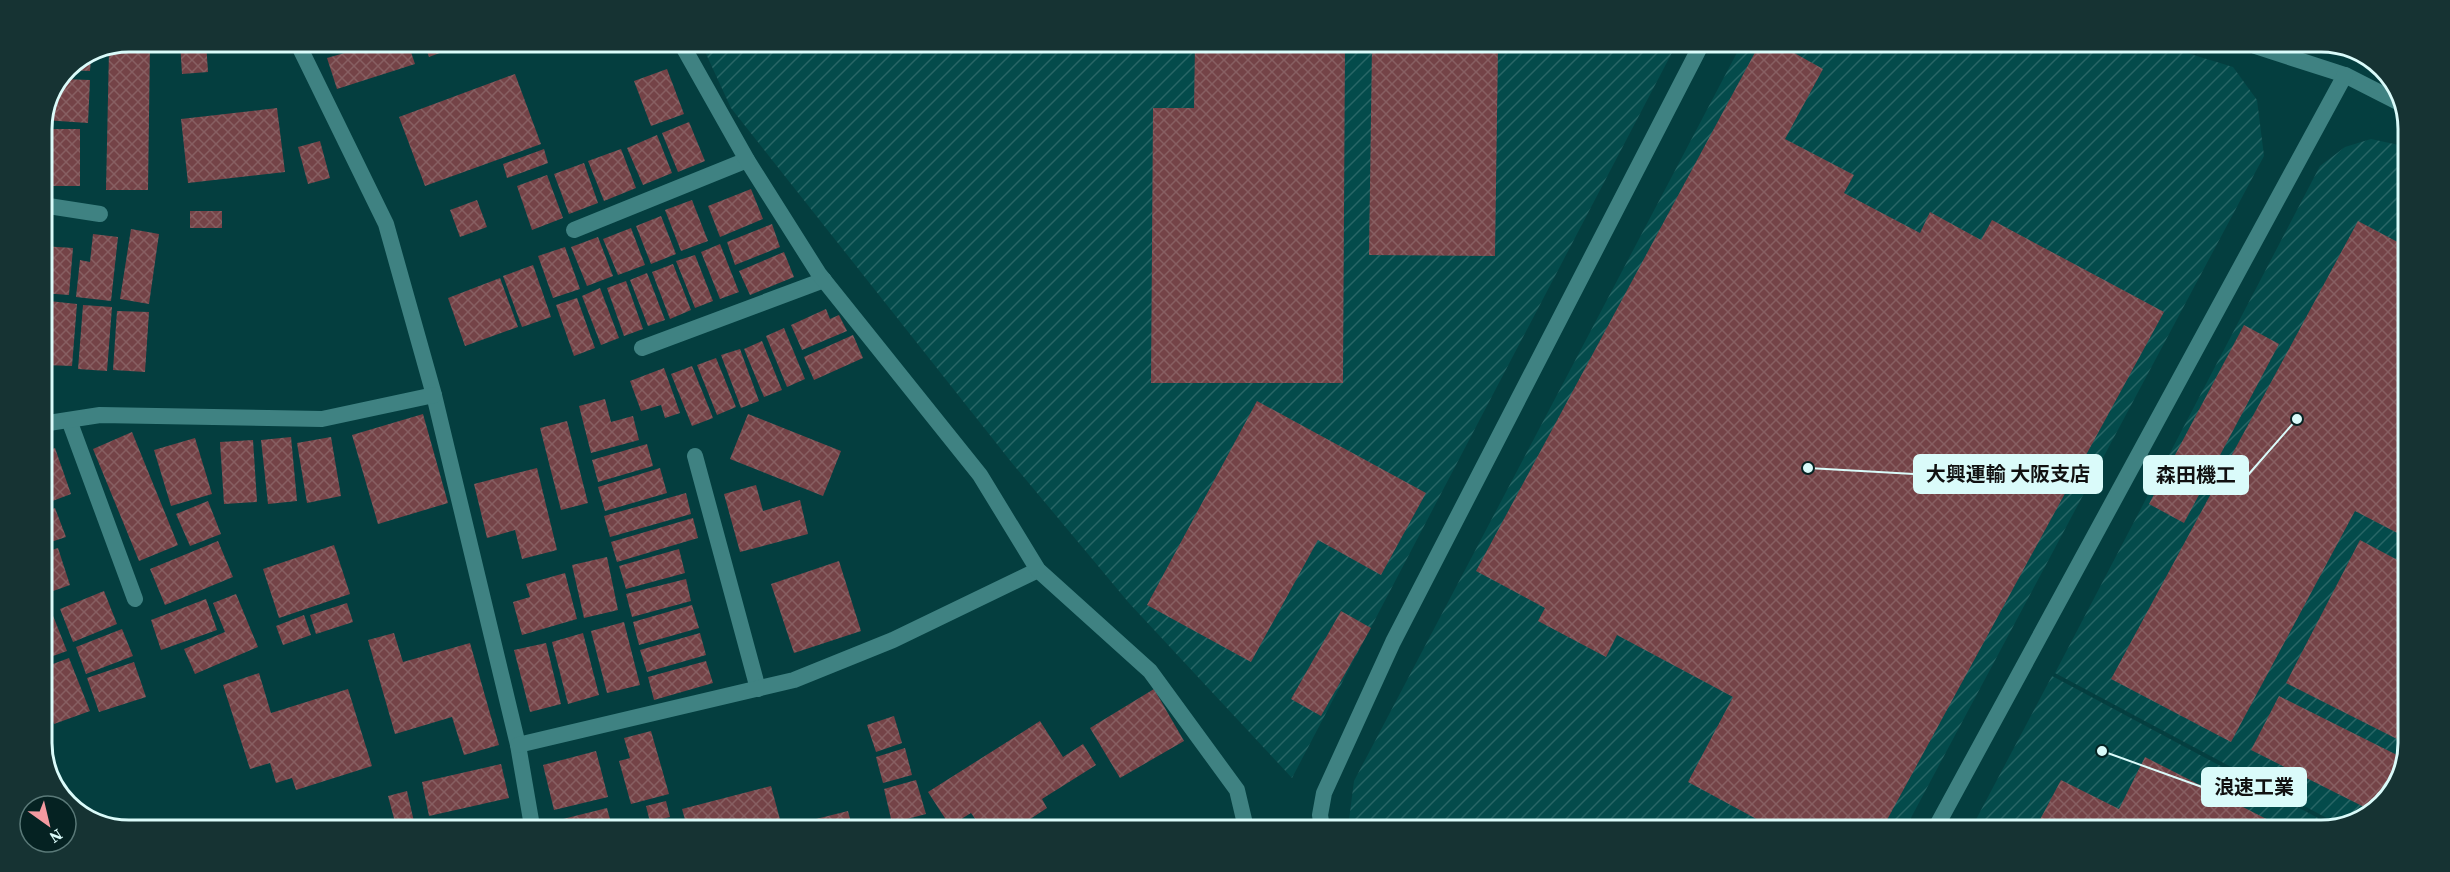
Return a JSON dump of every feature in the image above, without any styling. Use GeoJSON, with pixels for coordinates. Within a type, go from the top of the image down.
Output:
{"type":"FeatureCollection","features":[{"type":"Feature","properties":{"kind":"street"},"geometry":{"type":"LineString","coordinates":[[302,52],[386,224],[434,395],[518,745],[531,820]]}},
{"type":"Feature","properties":{"kind":"street"},"geometry":{"type":"LineString","coordinates":[[686,52],[747,160],[824,280],[980,475],[1038,570],[1150,670],[1237,790],[1244,820]]}},
{"type":"Feature","properties":{"kind":"street"},"geometry":{"type":"LineString","coordinates":[[1321,820],[1324,793],[1393,642],[1697,52]]}},
{"type":"Feature","properties":{"kind":"street"},"geometry":{"type":"LineString","coordinates":[[2274,52],[2345,75],[2391,99]]}},
{"type":"Feature","properties":{"kind":"street"},"geometry":{"type":"LineString","coordinates":[[1940,820],[2345,75]]}},
{"type":"Feature","properties":{"kind":"street"},"geometry":{"type":"LineString","coordinates":[[574,230],[747,160]]}},
{"type":"Feature","properties":{"kind":"street"},"geometry":{"type":"LineString","coordinates":[[52,207],[100,214]]}},
{"type":"Feature","properties":{"kind":"street"},"geometry":{"type":"LineString","coordinates":[[642,348],[824,280]]}},
{"type":"Feature","properties":{"kind":"street"},"geometry":{"type":"LineString","coordinates":[[52,422],[100,415],[322,419],[434,395]]}},
{"type":"Feature","properties":{"kind":"street"},"geometry":{"type":"LineString","coordinates":[[69,420],[135,599]]}},
{"type":"Feature","properties":{"kind":"street"},"geometry":{"type":"LineString","coordinates":[[695,456],[758,689]]}},
{"type":"Feature","properties":{"kind":"street"},"geometry":{"type":"LineString","coordinates":[[518,745],[794,680],[893,640],[1038,570]]}},
{"type":"Feature","properties":{"kind":"shaded area"},"geometry":{"type":"Polygon","coordinates":[[[705,52],[1672,52],[1292,778],[1129,603],[1012,463],[731,108],[705,52]]]}},
{"type":"Feature","properties":{"kind":"shaded area"},"geometry":{"type":"Polygon","coordinates":[[[1737,52],[2184,52],[2233,67],[2257,100],[2264,156],[1910,820],[1349,820],[1354,781],[1737,52]]]}},
{"type":"Feature","properties":{"kind":"shaded area"},"geometry":{"type":"Polygon","coordinates":[[[2371,139],[2397,145],[2398,743],[2393,767],[2387,781],[2375,797],[2355,812],[2329,819],[2055,673],[2320,166],[2345,147],[2371,139]]]}},
{"type":"Feature","properties":{"kind":"shaded area"},"geometry":{"type":"Polygon","coordinates":[[[2052,676],[2322,820],[2321,820],[1976,820],[2052,676]]]}},
{"type":"Feature","properties":{"kind":"building"},"geometry":{"type":"Polygon","coordinates":[[[150,52],[148,190],[106,190],[109,55],[150,52]]]}},
{"type":"Feature","properties":{"kind":"building"},"geometry":{"type":"Polygon","coordinates":[[[181,52],[207,52],[208,72],[182,74],[181,52]]]}},
{"type":"Feature","properties":{"kind":"building"},"geometry":{"type":"Polygon","coordinates":[[[348,52],[411,52],[415,64],[337,89],[327,58],[348,52]]]}},
{"type":"Feature","properties":{"kind":"building"},"geometry":{"type":"Polygon","coordinates":[[[427,52],[442,52],[429,57],[427,52]]]}},
{"type":"Feature","properties":{"kind":"building"},"geometry":{"type":"Polygon","coordinates":[[[1195,52],[1345,52],[1343,383],[1151,383],[1153,108],[1194,108],[1195,52]]]}},
{"type":"Feature","properties":{"kind":"building"},"geometry":{"type":"Polygon","coordinates":[[[1372,52],[1498,52],[1495,256],[1369,255],[1372,52]]]}},
{"type":"Feature","properties":{"kind":"building"},"geometry":{"type":"Polygon","coordinates":[[[1755,52],[1793,52],[1823,69],[1785,139],[1854,175],[1844,193],[1920,233],[1930,212],[1981,240],[1992,220],[2164,312],[1887,820],[1758,820],[1688,782],[1733,697],[1617,635],[1606,657],[1538,621],[1545,608],[1476,571],[1755,52]]]}},
{"type":"Feature","properties":{"kind":"building"},"geometry":{"type":"Polygon","coordinates":[[[91,63],[90,71],[80,71],[91,63]]]}},
{"type":"Feature","properties":{"kind":"building"},"geometry":{"type":"Polygon","coordinates":[[[667,69],[684,114],[651,126],[634,81],[667,69]]]}},
{"type":"Feature","properties":{"kind":"building"},"geometry":{"type":"Polygon","coordinates":[[[515,74],[541,144],[425,186],[399,117],[515,74]]]}},
{"type":"Feature","properties":{"kind":"building"},"geometry":{"type":"Polygon","coordinates":[[[71,79],[90,80],[88,123],[53,121],[58,100],[71,79]]]}},
{"type":"Feature","properties":{"kind":"building"},"geometry":{"type":"Polygon","coordinates":[[[277,108],[285,172],[188,183],[181,119],[277,108]]]}},
{"type":"Feature","properties":{"kind":"building"},"geometry":{"type":"Polygon","coordinates":[[[689,122],[705,161],[678,172],[662,133],[689,122]]]}},
{"type":"Feature","properties":{"kind":"building"},"geometry":{"type":"Polygon","coordinates":[[[52,129],[80,129],[80,186],[52,186],[52,129]]]}},
{"type":"Feature","properties":{"kind":"building"},"geometry":{"type":"Polygon","coordinates":[[[657,135],[672,173],[643,185],[627,148],[657,135]]]}},
{"type":"Feature","properties":{"kind":"building"},"geometry":{"type":"Polygon","coordinates":[[[320,141],[330,178],[308,184],[298,147],[320,141]]]}},
{"type":"Feature","properties":{"kind":"building"},"geometry":{"type":"Polygon","coordinates":[[[544,149],[548,163],[507,178],[503,164],[544,149]]]}},
{"type":"Feature","properties":{"kind":"building"},"geometry":{"type":"Polygon","coordinates":[[[621,149],[636,188],[604,201],[588,161],[621,149]]]}},
{"type":"Feature","properties":{"kind":"building"},"geometry":{"type":"Polygon","coordinates":[[[584,163],[598,203],[569,214],[554,174],[584,163]]]}},
{"type":"Feature","properties":{"kind":"building"},"geometry":{"type":"Polygon","coordinates":[[[547,175],[563,218],[532,230],[517,186],[547,175]]]}},
{"type":"Feature","properties":{"kind":"building"},"geometry":{"type":"Polygon","coordinates":[[[751,189],[763,219],[720,237],[708,206],[751,189]]]}},
{"type":"Feature","properties":{"kind":"building"},"geometry":{"type":"Polygon","coordinates":[[[477,200],[487,227],[460,237],[450,210],[477,200]]]}},
{"type":"Feature","properties":{"kind":"building"},"geometry":{"type":"Polygon","coordinates":[[[692,200],[708,241],[681,251],[665,210],[692,200]]]}},
{"type":"Feature","properties":{"kind":"building"},"geometry":{"type":"Polygon","coordinates":[[[190,211],[222,211],[222,228],[190,228],[190,211]]]}},
{"type":"Feature","properties":{"kind":"building"},"geometry":{"type":"Polygon","coordinates":[[[661,216],[676,254],[651,264],[636,226],[661,216]]]}},
{"type":"Feature","properties":{"kind":"building"},"geometry":{"type":"Polygon","coordinates":[[[2358,221],[2397,242],[2398,533],[2355,511],[2231,742],[2111,679],[2358,221]]]}},
{"type":"Feature","properties":{"kind":"building"},"geometry":{"type":"Polygon","coordinates":[[[772,224],[780,247],[735,265],[727,242],[772,224]]]}},
{"type":"Feature","properties":{"kind":"building"},"geometry":{"type":"Polygon","coordinates":[[[631,228],[645,265],[618,275],[603,239],[631,228]]]}},
{"type":"Feature","properties":{"kind":"building"},"geometry":{"type":"Polygon","coordinates":[[[131,229],[159,234],[149,304],[120,299],[131,229]]]}},
{"type":"Feature","properties":{"kind":"building"},"geometry":{"type":"Polygon","coordinates":[[[93,234],[118,237],[111,301],[76,297],[80,260],[90,262],[93,234]]]}},
{"type":"Feature","properties":{"kind":"building"},"geometry":{"type":"Polygon","coordinates":[[[598,237],[613,276],[587,286],[571,247],[598,237]]]}},
{"type":"Feature","properties":{"kind":"building"},"geometry":{"type":"Polygon","coordinates":[[[720,244],[739,292],[720,299],[701,252],[720,244]]]}},
{"type":"Feature","properties":{"kind":"building"},"geometry":{"type":"Polygon","coordinates":[[[52,247],[73,248],[69,295],[52,294],[52,247]]]}},
{"type":"Feature","properties":{"kind":"building"},"geometry":{"type":"Polygon","coordinates":[[[565,247],[580,289],[553,298],[538,256],[565,247]]]}},
{"type":"Feature","properties":{"kind":"building"},"geometry":{"type":"Polygon","coordinates":[[[784,252],[794,277],[750,295],[739,271],[784,252]]]}},
{"type":"Feature","properties":{"kind":"building"},"geometry":{"type":"Polygon","coordinates":[[[695,255],[713,301],[695,308],[676,261],[695,255]]]}},
{"type":"Feature","properties":{"kind":"building"},"geometry":{"type":"Polygon","coordinates":[[[673,264],[691,310],[670,319],[652,272],[673,264]]]}},
{"type":"Feature","properties":{"kind":"building"},"geometry":{"type":"Polygon","coordinates":[[[533,265],[551,317],[522,327],[503,276],[533,265]]]}},
{"type":"Feature","properties":{"kind":"building"},"geometry":{"type":"Polygon","coordinates":[[[647,273],[665,320],[648,326],[630,280],[647,273]]]}},
{"type":"Feature","properties":{"kind":"building"},"geometry":{"type":"Polygon","coordinates":[[[500,278],[518,327],[465,346],[448,298],[500,278]]]}},
{"type":"Feature","properties":{"kind":"building"},"geometry":{"type":"Polygon","coordinates":[[[626,281],[643,329],[624,336],[607,288],[626,281]]]}},
{"type":"Feature","properties":{"kind":"building"},"geometry":{"type":"Polygon","coordinates":[[[600,288],[619,338],[601,345],[582,296],[600,288]]]}},
{"type":"Feature","properties":{"kind":"building"},"geometry":{"type":"Polygon","coordinates":[[[577,298],[595,348],[574,356],[556,305],[577,298]]]}},
{"type":"Feature","properties":{"kind":"building"},"geometry":{"type":"Polygon","coordinates":[[[52,301],[77,304],[72,366],[52,365],[52,301]]]}},
{"type":"Feature","properties":{"kind":"building"},"geometry":{"type":"Polygon","coordinates":[[[83,305],[112,307],[107,371],[78,369],[83,305]]]}},
{"type":"Feature","properties":{"kind":"building"},"geometry":{"type":"Polygon","coordinates":[[[826,309],[830,319],[839,315],[847,331],[802,350],[791,325],[826,309]]]}},
{"type":"Feature","properties":{"kind":"building"},"geometry":{"type":"Polygon","coordinates":[[[117,311],[149,312],[145,372],[113,370],[117,311]]]}},
{"type":"Feature","properties":{"kind":"building"},"geometry":{"type":"Polygon","coordinates":[[[2244,325],[2279,344],[2184,523],[2149,504],[2244,325]]]}},
{"type":"Feature","properties":{"kind":"building"},"geometry":{"type":"Polygon","coordinates":[[[784,328],[805,379],[787,387],[766,336],[784,328]]]}},
{"type":"Feature","properties":{"kind":"building"},"geometry":{"type":"Polygon","coordinates":[[[853,335],[863,358],[814,380],[804,357],[853,335]]]}},
{"type":"Feature","properties":{"kind":"building"},"geometry":{"type":"Polygon","coordinates":[[[762,341],[782,390],[764,397],[744,349],[762,341]]]}},
{"type":"Feature","properties":{"kind":"building"},"geometry":{"type":"Polygon","coordinates":[[[740,349],[759,401],[741,408],[721,355],[740,349]]]}},
{"type":"Feature","properties":{"kind":"building"},"geometry":{"type":"Polygon","coordinates":[[[716,358],[736,407],[717,415],[697,365],[716,358]]]}},
{"type":"Feature","properties":{"kind":"building"},"geometry":{"type":"Polygon","coordinates":[[[692,366],[713,418],[692,426],[671,374],[692,366]]]}},
{"type":"Feature","properties":{"kind":"building"},"geometry":{"type":"Polygon","coordinates":[[[664,368],[680,413],[665,418],[661,405],[641,411],[630,381],[664,368]]]}},
{"type":"Feature","properties":{"kind":"building"},"geometry":{"type":"Polygon","coordinates":[[[605,399],[611,422],[633,416],[639,440],[591,453],[579,406],[605,399]]]}},
{"type":"Feature","properties":{"kind":"building"},"geometry":{"type":"Polygon","coordinates":[[[1257,401],[1426,493],[1381,575],[1318,540],[1251,662],[1147,605],[1257,401]]]}},
{"type":"Feature","properties":{"kind":"building"},"geometry":{"type":"Polygon","coordinates":[[[423,414],[448,503],[378,524],[352,435],[423,414]]]}},
{"type":"Feature","properties":{"kind":"building"},"geometry":{"type":"Polygon","coordinates":[[[748,414],[841,451],[823,496],[730,459],[748,414]]]}},
{"type":"Feature","properties":{"kind":"building"},"geometry":{"type":"Polygon","coordinates":[[[567,421],[588,503],[561,510],[540,428],[567,421]]]}},
{"type":"Feature","properties":{"kind":"building"},"geometry":{"type":"Polygon","coordinates":[[[132,432],[178,545],[139,561],[93,449],[132,432]]]}},
{"type":"Feature","properties":{"kind":"building"},"geometry":{"type":"Polygon","coordinates":[[[291,437],[297,501],[268,504],[261,440],[291,437]]]}},
{"type":"Feature","properties":{"kind":"building"},"geometry":{"type":"Polygon","coordinates":[[[331,437],[341,496],[307,503],[297,443],[331,437]]]}},
{"type":"Feature","properties":{"kind":"building"},"geometry":{"type":"Polygon","coordinates":[[[195,438],[212,494],[171,506],[154,450],[195,438]]]}},
{"type":"Feature","properties":{"kind":"building"},"geometry":{"type":"Polygon","coordinates":[[[253,440],[257,502],[224,504],[220,442],[253,440]]]}},
{"type":"Feature","properties":{"kind":"building"},"geometry":{"type":"Polygon","coordinates":[[[647,444],[653,466],[598,482],[592,460],[647,444]]]}},
{"type":"Feature","properties":{"kind":"building"},"geometry":{"type":"Polygon","coordinates":[[[55,448],[71,494],[53,501],[53,449],[55,448]]]}},
{"type":"Feature","properties":{"kind":"building"},"geometry":{"type":"Polygon","coordinates":[[[537,468],[557,550],[522,559],[515,530],[487,538],[474,484],[537,468]]]}},
{"type":"Feature","properties":{"kind":"building"},"geometry":{"type":"Polygon","coordinates":[[[660,468],[667,493],[605,511],[598,487],[660,468]]]}},
{"type":"Feature","properties":{"kind":"building"},"geometry":{"type":"Polygon","coordinates":[[[756,485],[763,511],[800,500],[808,534],[740,552],[724,494],[756,485]]]}},
{"type":"Feature","properties":{"kind":"building"},"geometry":{"type":"Polygon","coordinates":[[[686,493],[691,514],[610,537],[604,516],[686,493]]]}},
{"type":"Feature","properties":{"kind":"building"},"geometry":{"type":"Polygon","coordinates":[[[208,501],[221,534],[190,546],[176,514],[208,501]]]}},
{"type":"Feature","properties":{"kind":"building"},"geometry":{"type":"Polygon","coordinates":[[[55,508],[66,537],[53,541],[53,509],[55,508]]]}},
{"type":"Feature","properties":{"kind":"building"},"geometry":{"type":"Polygon","coordinates":[[[693,518],[698,538],[617,562],[611,542],[693,518]]]}},
{"type":"Feature","properties":{"kind":"building"},"geometry":{"type":"Polygon","coordinates":[[[2360,540],[2398,560],[2398,739],[2286,683],[2360,540]]]}},
{"type":"Feature","properties":{"kind":"building"},"geometry":{"type":"Polygon","coordinates":[[[218,541],[233,577],[165,605],[150,569],[218,541]]]}},
{"type":"Feature","properties":{"kind":"building"},"geometry":{"type":"Polygon","coordinates":[[[334,545],[350,594],[279,618],[263,569],[334,545]]]}},
{"type":"Feature","properties":{"kind":"building"},"geometry":{"type":"Polygon","coordinates":[[[58,548],[70,585],[53,591],[53,550],[58,548]]]}},
{"type":"Feature","properties":{"kind":"building"},"geometry":{"type":"Polygon","coordinates":[[[679,549],[685,573],[626,589],[619,566],[679,549]]]}},
{"type":"Feature","properties":{"kind":"building"},"geometry":{"type":"Polygon","coordinates":[[[607,557],[618,610],[584,618],[572,565],[607,557]]]}},
{"type":"Feature","properties":{"kind":"building"},"geometry":{"type":"Polygon","coordinates":[[[839,561],[861,631],[794,653],[771,584],[839,561]]]}},
{"type":"Feature","properties":{"kind":"building"},"geometry":{"type":"Polygon","coordinates":[[[565,573],[577,619],[522,635],[513,602],[530,597],[526,584],[565,573]]]}},
{"type":"Feature","properties":{"kind":"building"},"geometry":{"type":"Polygon","coordinates":[[[686,579],[691,601],[632,617],[626,594],[686,579]]]}},
{"type":"Feature","properties":{"kind":"building"},"geometry":{"type":"Polygon","coordinates":[[[104,591],[117,624],[73,642],[60,609],[104,591]]]}},
{"type":"Feature","properties":{"kind":"building"},"geometry":{"type":"Polygon","coordinates":[[[236,594],[258,647],[195,674],[184,649],[225,632],[213,603],[236,594]]]}},
{"type":"Feature","properties":{"kind":"building"},"geometry":{"type":"Polygon","coordinates":[[[206,599],[217,630],[161,650],[151,620],[206,599]]]}},
{"type":"Feature","properties":{"kind":"building"},"geometry":{"type":"Polygon","coordinates":[[[347,603],[353,622],[316,634],[310,615],[347,603]]]}},
{"type":"Feature","properties":{"kind":"building"},"geometry":{"type":"Polygon","coordinates":[[[692,605],[699,628],[639,645],[633,622],[692,605]]]}},
{"type":"Feature","properties":{"kind":"building"},"geometry":{"type":"Polygon","coordinates":[[[1341,611],[1371,628],[1321,716],[1291,699],[1341,611]]]}},
{"type":"Feature","properties":{"kind":"building"},"geometry":{"type":"Polygon","coordinates":[[[53,615],[67,651],[53,656],[53,615]]]}},
{"type":"Feature","properties":{"kind":"building"},"geometry":{"type":"Polygon","coordinates":[[[304,615],[311,635],[283,645],[276,626],[304,615]]]}},
{"type":"Feature","properties":{"kind":"building"},"geometry":{"type":"Polygon","coordinates":[[[624,622],[640,685],[607,693],[591,631],[624,622]]]}},
{"type":"Feature","properties":{"kind":"building"},"geometry":{"type":"Polygon","coordinates":[[[122,629],[133,656],[86,674],[76,647],[122,629]]]}},
{"type":"Feature","properties":{"kind":"building"},"geometry":{"type":"Polygon","coordinates":[[[394,633],[403,662],[470,643],[499,745],[464,755],[452,717],[395,734],[368,640],[394,633]]]}},
{"type":"Feature","properties":{"kind":"building"},"geometry":{"type":"Polygon","coordinates":[[[583,633],[599,695],[568,704],[552,642],[583,633]]]}},
{"type":"Feature","properties":{"kind":"building"},"geometry":{"type":"Polygon","coordinates":[[[700,633],[706,655],[647,672],[640,650],[700,633]]]}},
{"type":"Feature","properties":{"kind":"building"},"geometry":{"type":"Polygon","coordinates":[[[546,643],[561,704],[530,712],[514,650],[546,643]]]}},
{"type":"Feature","properties":{"kind":"building"},"geometry":{"type":"Polygon","coordinates":[[[69,658],[90,711],[54,724],[53,721],[53,664],[69,658]]]}},
{"type":"Feature","properties":{"kind":"building"},"geometry":{"type":"Polygon","coordinates":[[[706,661],[713,683],[654,700],[648,677],[706,661]]]}},
{"type":"Feature","properties":{"kind":"building"},"geometry":{"type":"Polygon","coordinates":[[[134,662],[146,697],[99,712],[87,678],[134,662]]]}},
{"type":"Feature","properties":{"kind":"building"},"geometry":{"type":"Polygon","coordinates":[[[259,673],[271,713],[348,689],[372,766],[296,790],[292,778],[276,783],[270,763],[250,769],[223,685],[259,673]]]}},
{"type":"Feature","properties":{"kind":"building"},"geometry":{"type":"Polygon","coordinates":[[[1154,689],[1184,741],[1120,778],[1090,728],[1154,689]]]}},
{"type":"Feature","properties":{"kind":"building"},"geometry":{"type":"Polygon","coordinates":[[[2279,696],[2396,755],[2382,789],[2363,807],[2251,750],[2279,696]]]}},
{"type":"Feature","properties":{"kind":"building"},"geometry":{"type":"Polygon","coordinates":[[[894,716],[902,743],[876,752],[867,725],[894,716]]]}},
{"type":"Feature","properties":{"kind":"building"},"geometry":{"type":"Polygon","coordinates":[[[1040,721],[1063,757],[1083,744],[1096,765],[1042,799],[1047,808],[1029,820],[976,820],[971,813],[960,820],[946,820],[928,792],[1040,721]]]}},
{"type":"Feature","properties":{"kind":"building"},"geometry":{"type":"Polygon","coordinates":[[[651,731],[669,794],[631,804],[619,761],[630,758],[624,738],[651,731]]]}},
{"type":"Feature","properties":{"kind":"building"},"geometry":{"type":"Polygon","coordinates":[[[905,748],[912,775],[883,783],[876,757],[905,748]]]}},
{"type":"Feature","properties":{"kind":"building"},"geometry":{"type":"Polygon","coordinates":[[[596,751],[608,797],[554,810],[543,765],[596,751]]]}},
{"type":"Feature","properties":{"kind":"building"},"geometry":{"type":"Polygon","coordinates":[[[2145,757],[2268,820],[2040,820],[2061,780],[2119,809],[2145,757]]]}},
{"type":"Feature","properties":{"kind":"building"},"geometry":{"type":"Polygon","coordinates":[[[501,764],[509,798],[429,816],[422,782],[501,764]]]}},
{"type":"Feature","properties":{"kind":"building"},"geometry":{"type":"Polygon","coordinates":[[[916,780],[926,814],[903,820],[891,820],[884,789],[916,780]]]}},
{"type":"Feature","properties":{"kind":"building"},"geometry":{"type":"Polygon","coordinates":[[[771,786],[780,820],[685,820],[682,809],[771,786]]]}},
{"type":"Feature","properties":{"kind":"building"},"geometry":{"type":"Polygon","coordinates":[[[407,791],[414,820],[394,820],[388,796],[407,791]]]}},
{"type":"Feature","properties":{"kind":"building"},"geometry":{"type":"Polygon","coordinates":[[[666,801],[670,817],[650,820],[646,806],[666,801]]]}},
{"type":"Feature","properties":{"kind":"building"},"geometry":{"type":"Polygon","coordinates":[[[607,808],[610,820],[559,820],[607,808]]]}},
{"type":"Feature","properties":{"kind":"building"},"geometry":{"type":"Polygon","coordinates":[[[848,811],[850,820],[812,820],[848,811]]]}},
{"type":"Feature","properties":{"kind":"place","name":"森田機工"},"geometry":{"type":"Point","coordinates":[2297,419]}},
{"type":"Feature","properties":{"kind":"place","name":"大興運輸 大阪支店"},"geometry":{"type":"Point","coordinates":[1808,468]}},
{"type":"Feature","properties":{"kind":"place","name":"浪速工業"},"geometry":{"type":"Point","coordinates":[2102,751]}}]}
